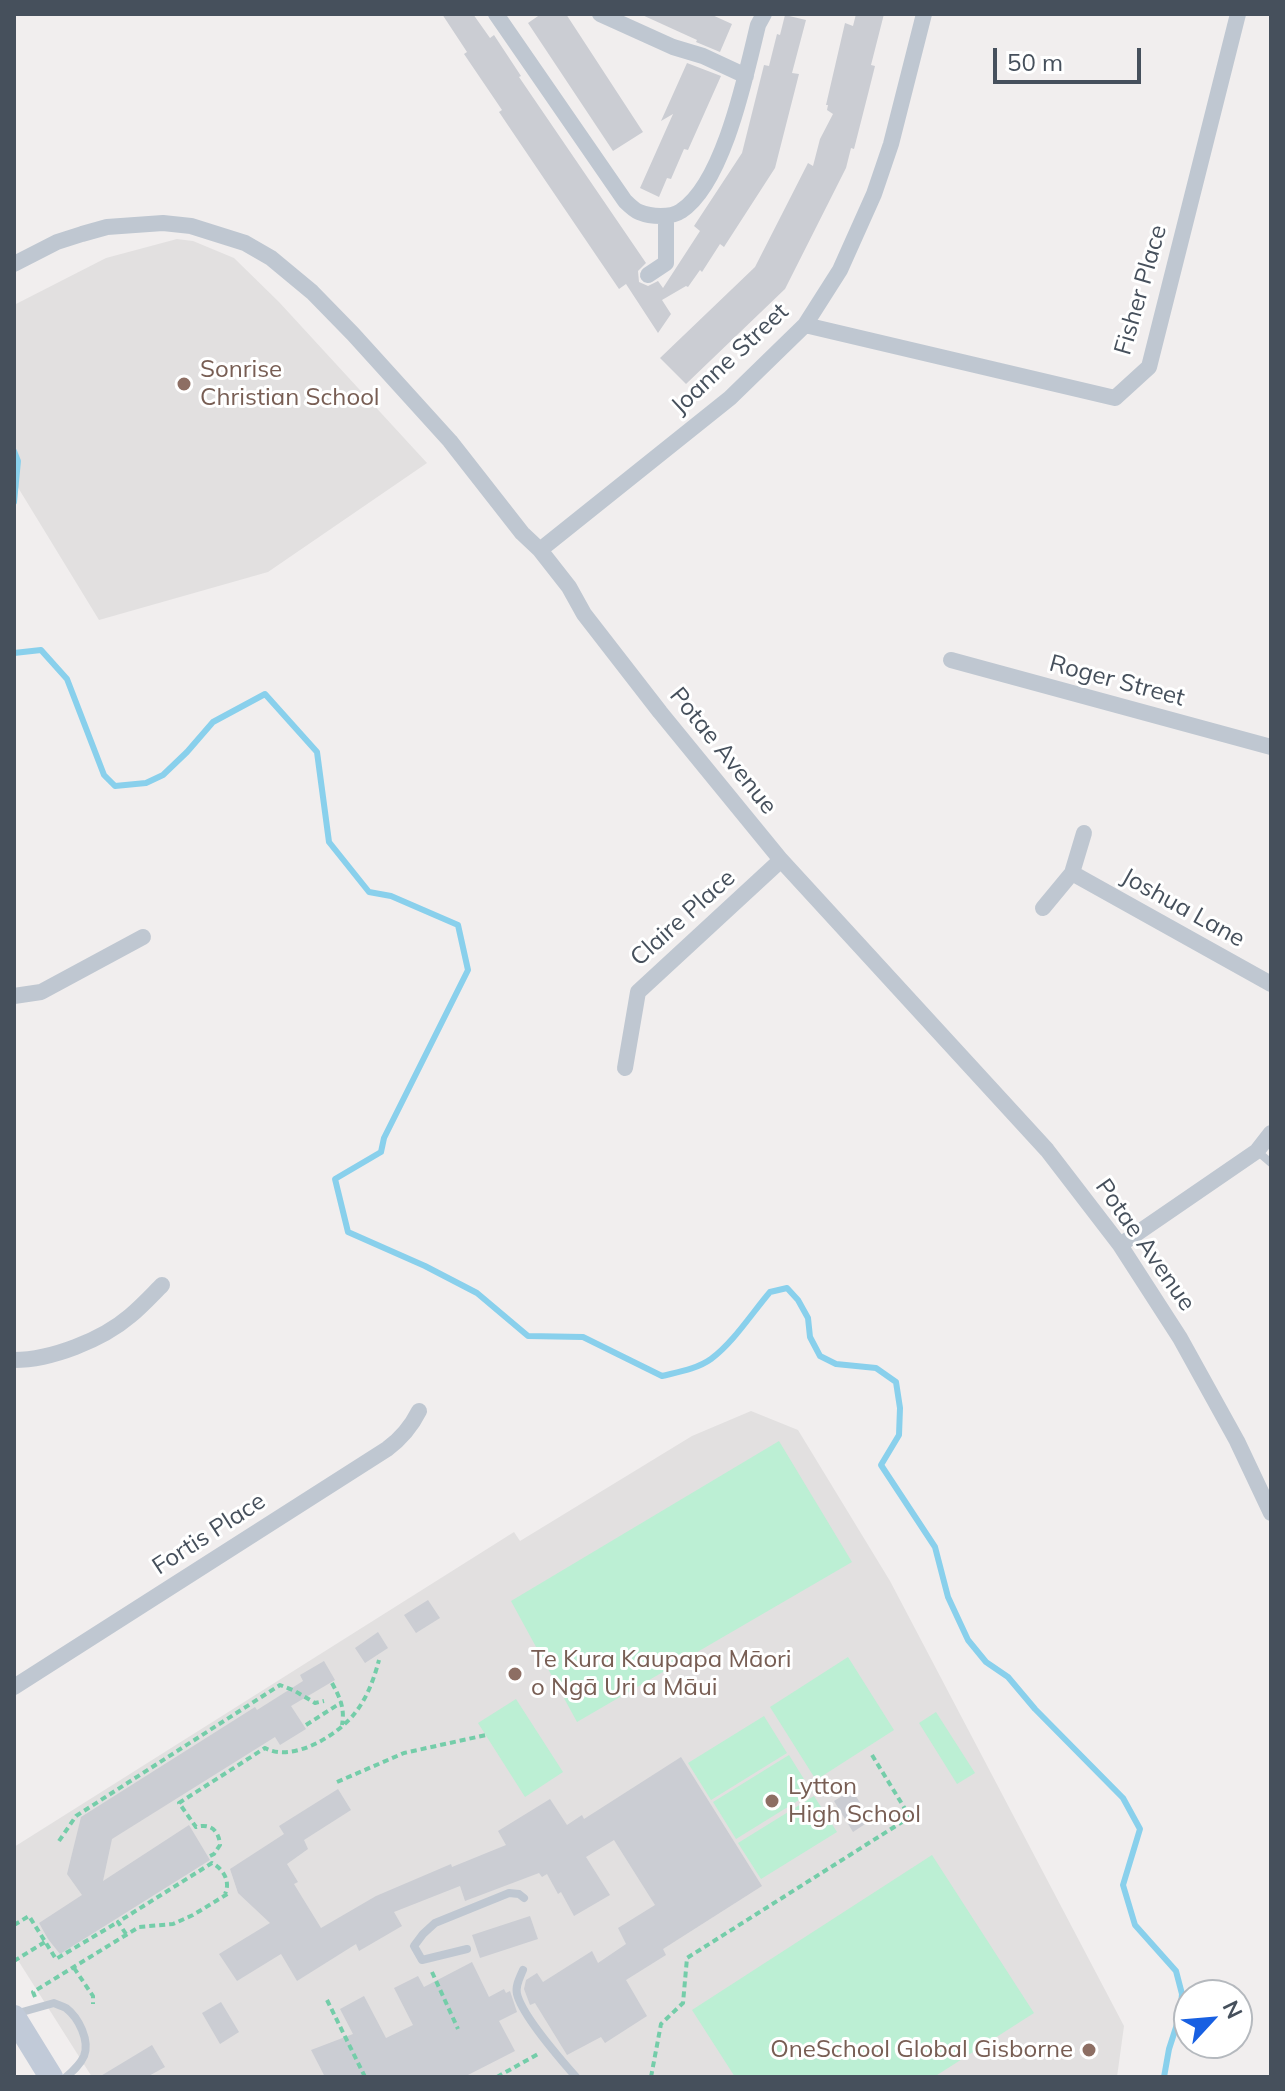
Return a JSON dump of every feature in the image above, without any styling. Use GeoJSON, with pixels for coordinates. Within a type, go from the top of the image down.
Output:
{"type":"FeatureCollection","features":[{"type":"Feature","properties":{"kind":"street"},"geometry":{"type":"LineString","coordinates":[[496,14],[625,201],[638,212],[661,217],[679,213],[696,198],[716,165],[738,108],[758,25],[764,14]]}},
{"type":"Feature","properties":{"kind":"street"},"geometry":{"type":"LineString","coordinates":[[600,14],[746,76]]}},
{"type":"Feature","properties":{"kind":"street","name":"Joanne Street"},"geometry":{"type":"LineString","coordinates":[[540,550],[730,398],[805,325],[840,270],[874,194],[891,144],[924,14]]}},
{"type":"Feature","properties":{"kind":"street","name":"Fisher Place"},"geometry":{"type":"LineString","coordinates":[[805,325],[1115,398],[1149,367],[1238,14]]}},
{"type":"Feature","properties":{"kind":"street"},"geometry":{"type":"LineString","coordinates":[[648,275],[666,263],[666,216]]}},
{"type":"Feature","properties":{"kind":"street","name":"Potae Avenue"},"geometry":{"type":"LineString","coordinates":[[14,264],[57,242],[107,227],[163,223],[191,226],[245,243],[271,258],[312,292],[450,441],[569,587],[584,614],[660,712],[781,860],[1047,1150],[1120,1245],[1180,1338],[1237,1441],[1271,1513]]}},
{"type":"Feature","properties":{"kind":"street","name":"Roger Street"},"geometry":{"type":"LineString","coordinates":[[951,660],[1271,747]]}},
{"type":"Feature","properties":{"kind":"street"},"geometry":{"type":"LineString","coordinates":[[1043,908],[1072,873],[1084,833]]}},
{"type":"Feature","properties":{"kind":"street","name":"Claire Place"},"geometry":{"type":"LineString","coordinates":[[625,1068],[638,992],[781,860]]}},
{"type":"Feature","properties":{"kind":"street","name":"Joshua Lane"},"geometry":{"type":"LineString","coordinates":[[1072,873],[1271,984]]}},
{"type":"Feature","properties":{"kind":"street"},"geometry":{"type":"LineString","coordinates":[[14,996],[41,992],[143,937]]}},
{"type":"Feature","properties":{"kind":"street"},"geometry":{"type":"LineString","coordinates":[[1120,1245],[1257,1151],[1271,1133]]}},
{"type":"Feature","properties":{"kind":"street"},"geometry":{"type":"LineString","coordinates":[[14,1360],[62,1352],[101,1335],[129,1318],[162,1285]]}},
{"type":"Feature","properties":{"kind":"street","name":"Fortis Place"},"geometry":{"type":"LineString","coordinates":[[14,1687],[387,1449],[401,1439],[419,1411]]}},
{"type":"Feature","properties":{"kind":"street"},"geometry":{"type":"LineString","coordinates":[[14,2016],[51,2077]]}},
{"type":"Feature","properties":{"kind":"lane"},"geometry":{"type":"LineString","coordinates":[[1257,1151],[1271,1163]]}},
{"type":"Feature","properties":{"kind":"lane"},"geometry":{"type":"LineString","coordinates":[[467,1949],[422,1960],[414,1946],[435,1923],[509,1893],[524,1898]]}},
{"type":"Feature","properties":{"kind":"lane"},"geometry":{"type":"LineString","coordinates":[[523,1970],[517,1994],[551,2047],[576,2077]]}},
{"type":"Feature","properties":{"kind":"lane"},"geometry":{"type":"LineString","coordinates":[[14,2016],[54,2003],[67,2009],[78,2023],[85,2040],[85,2054],[66,2077]]}},
{"type":"Feature","properties":{"kind":"path"},"geometry":{"type":"LineString","coordinates":[[41,2005],[33,1992],[126,1934],[139,1927],[173,1924],[227,1894],[227,1879],[212,1855],[220,1845],[218,1834],[205,1826],[196,1827],[179,1803],[265,1748],[273,1752],[304,1749],[328,1738],[354,1714],[365,1696],[379,1660]]}},
{"type":"Feature","properties":{"kind":"path"},"geometry":{"type":"LineString","coordinates":[[332,1683],[342,1702],[342,1725]]}},
{"type":"Feature","properties":{"kind":"path"},"geometry":{"type":"LineString","coordinates":[[59,1841],[76,1816],[280,1685],[315,1703],[324,1701]]}},
{"type":"Feature","properties":{"kind":"path"},"geometry":{"type":"LineString","coordinates":[[306,1725],[342,1702]]}},
{"type":"Feature","properties":{"kind":"path"},"geometry":{"type":"LineString","coordinates":[[337,1782],[404,1753],[486,1735]]}},
{"type":"Feature","properties":{"kind":"path"},"geometry":{"type":"LineString","coordinates":[[651,2077],[661,2024],[683,2003],[687,1958],[910,1817],[872,1755]]}},
{"type":"Feature","properties":{"kind":"path"},"geometry":{"type":"LineString","coordinates":[[14,1925],[29,1916],[56,1959],[212,1863],[217,1866]]}},
{"type":"Feature","properties":{"kind":"path"},"geometry":{"type":"LineString","coordinates":[[118,1922],[126,1934]]}},
{"type":"Feature","properties":{"kind":"path"},"geometry":{"type":"LineString","coordinates":[[14,1961],[45,1942]]}},
{"type":"Feature","properties":{"kind":"path"},"geometry":{"type":"LineString","coordinates":[[426,1959],[458,2029]]}},
{"type":"Feature","properties":{"kind":"path"},"geometry":{"type":"LineString","coordinates":[[74,1968],[93,1996],[93,2004]]}},
{"type":"Feature","properties":{"kind":"path"},"geometry":{"type":"LineString","coordinates":[[327,2000],[365,2077]]}},
{"type":"Feature","properties":{"kind":"path"},"geometry":{"type":"LineString","coordinates":[[497,2077],[551,2047]]}},
{"type":"Feature","properties":{"kind":"shaded area","name":"Sonrise Christian School"},"geometry":{"type":"Polygon","coordinates":[[[177,239],[193,241],[234,258],[279,302],[427,463],[268,572],[99,620],[14,481],[14,305],[106,258],[177,239]]]}},
{"type":"Feature","properties":{"kind":"shaded area"},"geometry":{"type":"Polygon","coordinates":[[[751,1411],[798,1430],[890,1581],[1124,2026],[1117,2077],[92,2077],[14,1954],[14,1847],[514,1532],[520,1541],[692,1436],[751,1411]]]}},
{"type":"Feature","properties":{"kind":"green space"},"geometry":{"type":"Polygon","coordinates":[[[779,1441],[852,1562],[577,1722],[511,1601],[779,1441]]]}},
{"type":"Feature","properties":{"kind":"green space"},"geometry":{"type":"Polygon","coordinates":[[[848,1657],[894,1730],[816,1780],[770,1707],[848,1657]]]}},
{"type":"Feature","properties":{"kind":"green space"},"geometry":{"type":"Polygon","coordinates":[[[516,1699],[563,1772],[525,1797],[478,1723],[516,1699]]]}},
{"type":"Feature","properties":{"kind":"green space"},"geometry":{"type":"Polygon","coordinates":[[[936,1712],[975,1773],[957,1784],[919,1723],[936,1712]]]}},
{"type":"Feature","properties":{"kind":"green space"},"geometry":{"type":"Polygon","coordinates":[[[764,1716],[787,1753],[711,1800],[688,1763],[764,1716]]]}},
{"type":"Feature","properties":{"kind":"green space"},"geometry":{"type":"Polygon","coordinates":[[[789,1755],[812,1792],[736,1839],[713,1802],[789,1755]]]}},
{"type":"Feature","properties":{"kind":"green space"},"geometry":{"type":"Polygon","coordinates":[[[814,1796],[837,1832],[761,1879],[738,1843],[814,1796]]]}},
{"type":"Feature","properties":{"kind":"green space"},"geometry":{"type":"Polygon","coordinates":[[[932,1855],[1034,2013],[934,2077],[735,2077],[692,2010],[932,1855]]]}},
{"type":"Feature","properties":{"kind":"building"},"geometry":{"type":"Polygon","coordinates":[[[442,14],[473,14],[490,38],[494,35],[519,77],[646,263],[638,271],[639,282],[648,286],[658,281],[663,288],[700,231],[694,226],[742,153],[764,65],[769,66],[785,15],[806,20],[792,73],[799,74],[775,168],[724,247],[720,244],[688,287],[662,300],[671,314],[658,333],[626,284],[619,289],[547,183],[499,112],[502,110],[464,54],[467,52],[442,14]]]}},
{"type":"Feature","properties":{"kind":"building"},"geometry":{"type":"Polygon","coordinates":[[[541,14],[566,14],[643,132],[613,151],[528,23],[541,14]]]}},
{"type":"Feature","properties":{"kind":"building"},"geometry":{"type":"Polygon","coordinates":[[[640,14],[710,14],[732,24],[720,52],[640,14]]]}},
{"type":"Feature","properties":{"kind":"building"},"geometry":{"type":"Polygon","coordinates":[[[856,14],[884,14],[871,65],[875,66],[854,149],[851,148],[846,168],[785,289],[686,384],[660,358],[755,267],[808,163],[813,166],[820,139],[833,114],[826,105],[845,23],[853,26],[856,14]]]}},
{"type":"Feature","properties":{"kind":"building"},"geometry":{"type":"Polygon","coordinates":[[[687,63],[721,76],[688,150],[684,149],[659,197],[640,188],[673,114],[661,121],[687,63]]]}},
{"type":"Feature","properties":{"kind":"building"},"geometry":{"type":"Polygon","coordinates":[[[428,1600],[440,1618],[416,1633],[404,1615],[428,1600]]]}},
{"type":"Feature","properties":{"kind":"building"},"geometry":{"type":"Polygon","coordinates":[[[378,1632],[388,1648],[365,1663],[355,1648],[378,1632]]]}},
{"type":"Feature","properties":{"kind":"building"},"geometry":{"type":"Polygon","coordinates":[[[324,1661],[335,1680],[291,1706],[306,1729],[280,1745],[275,1737],[112,1839],[103,1881],[189,1825],[210,1860],[60,1954],[39,1923],[82,1895],[67,1874],[81,1817],[255,1707],[257,1710],[303,1681],[300,1675],[324,1661]]]}},
{"type":"Feature","properties":{"kind":"building"},"geometry":{"type":"Polygon","coordinates":[[[681,1757],[762,1886],[663,1949],[666,1955],[626,1980],[647,2016],[605,2043],[601,2037],[567,2055],[535,2003],[530,2005],[524,1989],[526,1980],[537,1973],[543,1982],[592,1951],[598,1963],[626,1944],[618,1928],[655,1905],[614,1840],[586,1857],[610,1895],[574,1916],[547,1874],[542,1877],[539,1873],[465,1901],[460,1886],[394,1912],[402,1926],[359,1951],[356,1944],[297,1981],[281,1954],[237,1981],[219,1954],[270,1923],[238,1893],[230,1869],[284,1834],[279,1826],[338,1789],[351,1810],[304,1840],[308,1849],[287,1864],[298,1882],[294,1884],[321,1928],[376,1896],[506,1845],[498,1831],[550,1799],[567,1825],[582,1815],[584,1819],[681,1757]]]}},
{"type":"Feature","properties":{"kind":"building"},"geometry":{"type":"Polygon","coordinates":[[[852,1790],[871,1820],[853,1832],[834,1801],[852,1790]]]}},
{"type":"Feature","properties":{"kind":"building"},"geometry":{"type":"Polygon","coordinates":[[[530,1916],[538,1939],[480,1958],[472,1935],[530,1916]]]}},
{"type":"Feature","properties":{"kind":"building"},"geometry":{"type":"Polygon","coordinates":[[[472,1962],[489,1997],[504,1989],[506,1993],[510,1991],[517,2012],[499,2021],[515,2051],[464,2077],[325,2077],[311,2050],[353,2034],[340,2009],[364,1996],[386,2038],[413,2025],[394,1988],[418,1976],[424,1987],[472,1962]]]}},
{"type":"Feature","properties":{"kind":"building"},"geometry":{"type":"Polygon","coordinates":[[[221,2002],[239,2032],[220,2044],[202,2013],[221,2002]]]}},
{"type":"Feature","properties":{"kind":"building"},"geometry":{"type":"Polygon","coordinates":[[[152,2045],[165,2067],[147,2077],[99,2077],[152,2045]]]}},
{"type":"Feature","properties":{"kind":"waterway"},"geometry":{"type":"LineString","coordinates":[[14,451],[18,461],[14,502]]}},
{"type":"Feature","properties":{"kind":"waterway"},"geometry":{"type":"LineString","coordinates":[[14,653],[41,650],[67,679],[104,775],[115,786],[146,783],[163,775],[213,722],[265,694],[317,752],[329,842],[369,892],[391,896],[458,925],[468,970],[384,1138],[381,1152],[335,1179],[348,1232],[477,1293],[528,1336],[583,1337],[662,1376],[694,1368],[711,1359],[735,1336],[770,1292],[787,1288],[808,1318],[810,1337],[820,1356],[836,1364],[876,1368],[896,1382],[900,1408],[899,1435],[881,1465],[935,1547],[948,1597],[968,1640],[986,1662],[1008,1677],[1035,1709],[1123,1798],[1140,1829],[1123,1885],[1135,1925],[1176,1971],[1182,1994],[1180,2015],[1164,2077]]}},
{"type":"Feature","properties":{"kind":"place","name":"Sonrise Christian School"},"geometry":{"type":"Point","coordinates":[184,384]}},
{"type":"Feature","properties":{"kind":"place","name":"Te Kura Kaupapa Māori o Ngā Uri a Māui"},"geometry":{"type":"Point","coordinates":[515,1674]}},
{"type":"Feature","properties":{"kind":"place","name":"Lytton High School"},"geometry":{"type":"Point","coordinates":[772,1801]}},
{"type":"Feature","properties":{"kind":"place","name":"OneSchool Global Gisborne"},"geometry":{"type":"Point","coordinates":[1089,2050]}}]}
